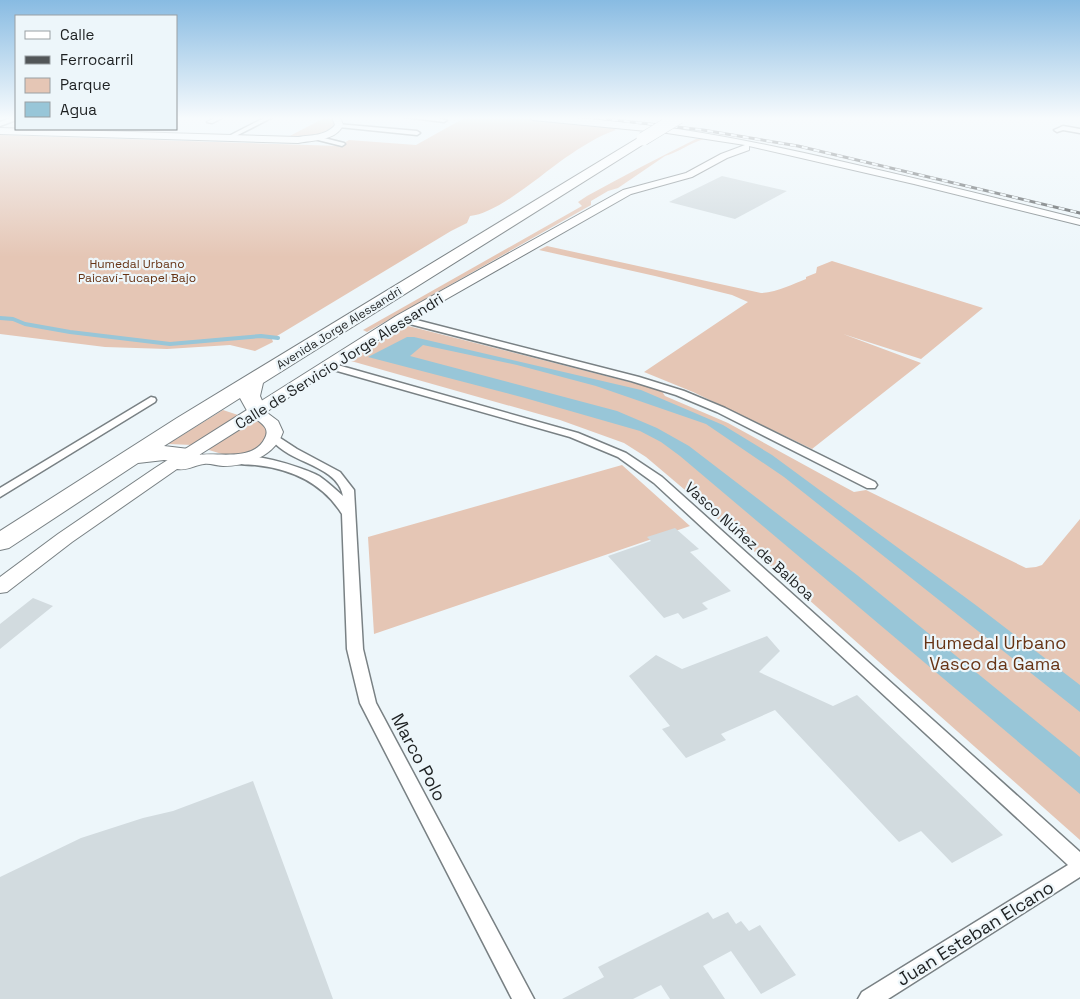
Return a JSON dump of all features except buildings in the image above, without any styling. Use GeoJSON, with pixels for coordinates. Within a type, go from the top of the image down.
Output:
{"type":"FeatureCollection","features":[{"type":"Feature","properties":{"kind":"highway","name":"Avenida Jorge Alessandri"},"geometry":{"type":"LineString","coordinates":[[0,528],[211,395],[598,164]]}},
{"type":"Feature","properties":{"kind":"highway","name":"Avenida Jorge Alessandri"},"geometry":{"type":"LineString","coordinates":[[0,542],[600,164]]}},
{"type":"Feature","properties":{"kind":"highway"},"geometry":{"type":"LineString","coordinates":[[255,380],[250,392],[250,399],[262,417]]}},
{"type":"Feature","properties":{"kind":"highway"},"geometry":{"type":"LineString","coordinates":[[128,460],[164,453],[198,457]]}},
{"type":"Feature","properties":{"kind":"street","name":"Calle de Servicio Jorge Alessandri"},"geometry":{"type":"LineString","coordinates":[[198,457],[262,417],[269,410],[274,400],[401,319],[621,195],[638,188],[689,174],[712,164]]}},
{"type":"Feature","properties":{"kind":"street"},"geometry":{"type":"LineString","coordinates":[[841,164],[1080,222]]}},
{"type":"Feature","properties":{"kind":"street"},"geometry":{"type":"LineString","coordinates":[[401,319],[635,379],[680,393],[722,410],[872,484]]}},
{"type":"Feature","properties":{"kind":"street","name":"Vasco Núñez de Balboa"},"geometry":{"type":"LineString","coordinates":[[327,365],[574,435],[606,447],[635,462],[658,480],[767,578],[1080,865]]}},
{"type":"Feature","properties":{"kind":"street"},"geometry":{"type":"LineString","coordinates":[[0,493],[151,400]]}},
{"type":"Feature","properties":{"kind":"street"},"geometry":{"type":"LineString","coordinates":[[231,460],[256,453],[268,446],[274,437],[274,428],[262,417]]}},
{"type":"Feature","properties":{"kind":"street","name":"Marco Polo"},"geometry":{"type":"LineString","coordinates":[[274,437],[289,449],[328,468],[340,477],[348,489],[350,496],[348,514],[355,649],[357,664],[368,702],[523,999]]}},
{"type":"Feature","properties":{"kind":"street"},"geometry":{"type":"LineString","coordinates":[[0,587],[96,516],[161,472],[198,457],[274,464],[308,475],[332,491],[348,514]]}},
{"type":"Feature","properties":{"kind":"street","name":"Juan Esteban Elcano"},"geometry":{"type":"LineString","coordinates":[[869,999],[1080,865]]}},
{"type":"Feature","properties":{"kind":"green space","name":"Humedal Urbano Paicaví-Tucapel Bajo"},"geometry":{"type":"Polygon","coordinates":[[[0,164],[558,164],[506,201],[481,214],[470,216],[467,223],[272,339],[273,342],[255,351],[230,345],[167,349],[105,347],[0,334],[0,164]]]}},
{"type":"Feature","properties":{"kind":"green space"},"geometry":{"type":"Polygon","coordinates":[[[648,164],[654,164],[618,188],[608,191],[591,201],[591,205],[367,332],[363,330],[582,206],[578,202],[648,164]]]}},
{"type":"Feature","properties":{"kind":"green space"},"geometry":{"type":"Polygon","coordinates":[[[547,246],[761,293],[779,289],[806,279],[806,277],[816,273],[817,267],[832,261],[983,308],[921,359],[843,334],[921,363],[812,449],[693,392],[644,372],[748,302],[732,295],[539,250],[547,246]]]}},
{"type":"Feature","properties":{"kind":"green space","name":"Humedal Urbano Vasco da Gama"},"geometry":{"type":"Polygon","coordinates":[[[408,326],[661,390],[665,396],[728,423],[854,492],[866,490],[1026,568],[1042,565],[1080,519],[1080,840],[646,457],[624,443],[560,420],[351,361],[356,355],[408,326]]]}},
{"type":"Feature","properties":{"kind":"green space"},"geometry":{"type":"Polygon","coordinates":[[[223,410],[269,427],[263,445],[243,454],[225,455],[193,445],[168,444],[223,410]]]}},
{"type":"Feature","properties":{"kind":"green space"},"geometry":{"type":"Polygon","coordinates":[[[622,465],[690,526],[374,634],[368,537],[622,465]]]}},
{"type":"Feature","properties":{"kind":"water"},"geometry":{"type":"Polygon","coordinates":[[[407,337],[414,337],[641,390],[723,425],[772,455],[977,606],[1080,685],[1080,712],[784,477],[706,424],[596,386],[517,365],[423,345],[410,356],[617,411],[657,428],[689,446],[857,575],[1080,757],[1080,794],[680,456],[661,442],[640,431],[525,398],[368,357],[407,337]]]}},
{"type":"Feature","properties":{"kind":"waterway"},"geometry":{"type":"LineString","coordinates":[[0,318],[13,319],[25,324],[70,332],[170,344],[261,336],[278,338]]}},
{"type":"Feature","properties":{"kind":"railway"},"geometry":{"type":"LineString","coordinates":[[872,164],[1080,213]]}}]}
